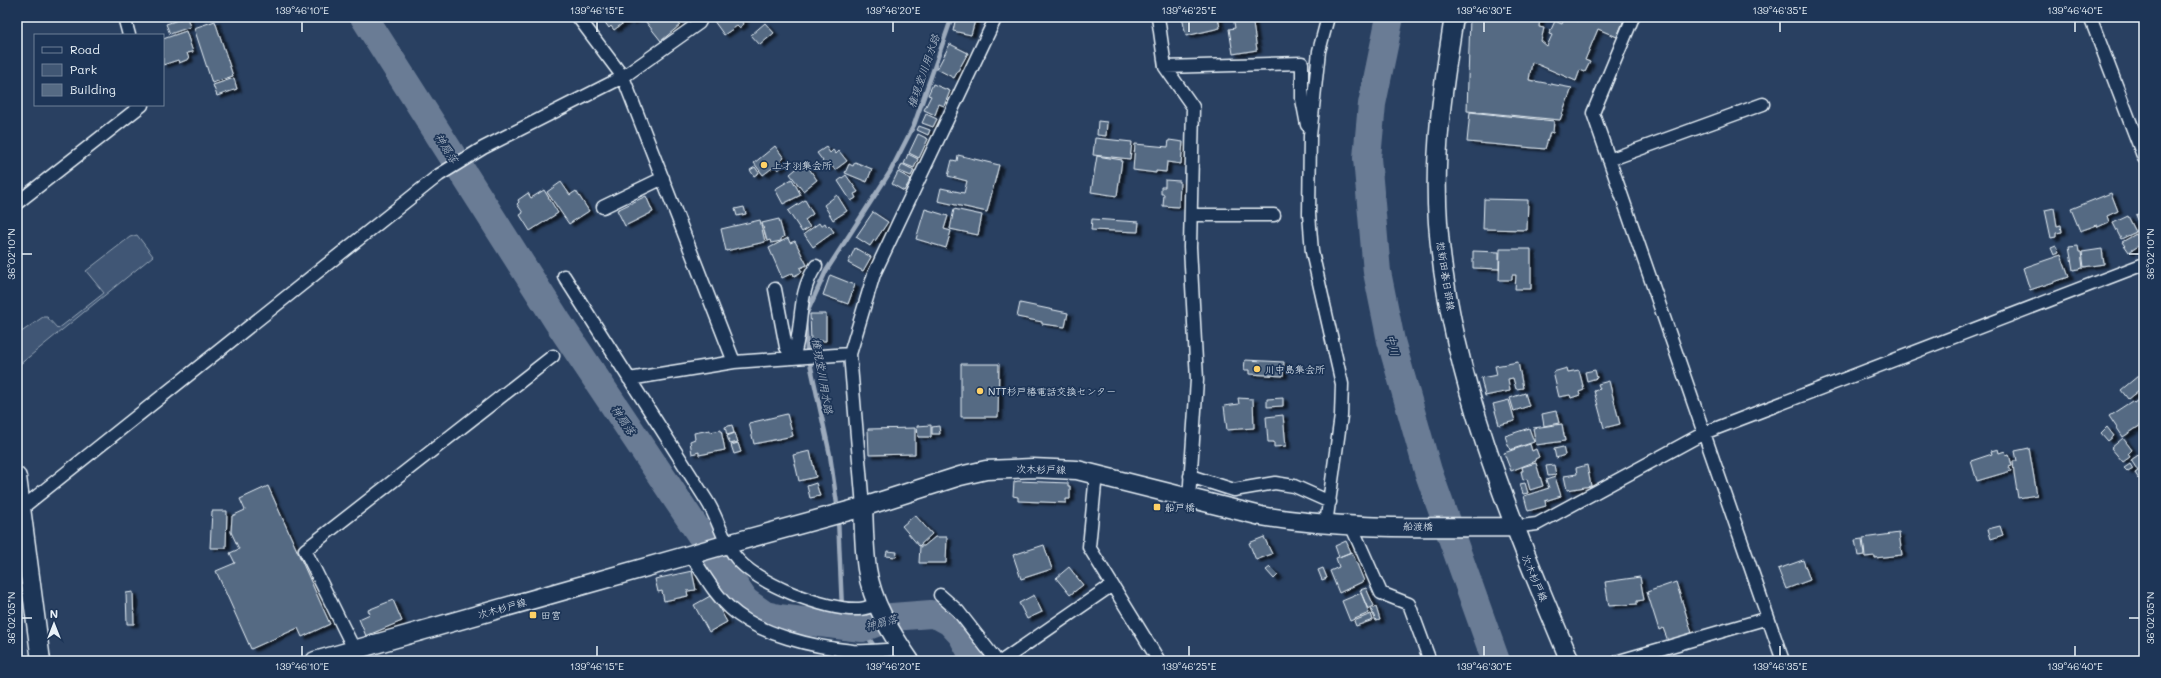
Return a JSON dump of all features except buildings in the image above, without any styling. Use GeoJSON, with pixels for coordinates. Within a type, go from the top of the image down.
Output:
{"type":"FeatureCollection","features":[{"type":"Feature","properties":{"kind":"main road","name":"惣新田春日部線"},"geometry":{"type":"LineString","coordinates":[[1454,17],[1441,94],[1437,168],[1438,223],[1442,260],[1450,306],[1467,381],[1514,527]]}},
{"type":"Feature","properties":{"kind":"main road","name":"次木杉戸線"},"geometry":{"type":"LineString","coordinates":[[315,661],[690,554],[863,507],[960,476],[986,470],[1058,468],[1096,474],[1189,499],[1261,516],[1288,521],[1355,525]]}},
{"type":"Feature","properties":{"kind":"main road"},"geometry":{"type":"LineString","coordinates":[[17,477],[19,510],[41,661]]}},
{"type":"Feature","properties":{"kind":"main road"},"geometry":{"type":"LineString","coordinates":[[863,507],[867,568],[877,604],[906,655]]}},
{"type":"Feature","properties":{"kind":"main road","name":"船渡橋"},"geometry":{"type":"LineString","coordinates":[[1355,525],[1514,527]]}},
{"type":"Feature","properties":{"kind":"main road","name":"次木杉戸線"},"geometry":{"type":"LineString","coordinates":[[1514,527],[1570,661]]}},
{"type":"Feature","properties":{"kind":"street"},"geometry":{"type":"LineString","coordinates":[[124,17],[129,34]]}},
{"type":"Feature","properties":{"kind":"street"},"geometry":{"type":"LineString","coordinates":[[578,17],[623,76],[734,362]]}},
{"type":"Feature","properties":{"kind":"street"},"geometry":{"type":"LineString","coordinates":[[19,510],[439,175],[483,148],[623,76],[699,22],[702,17]]}},
{"type":"Feature","properties":{"kind":"street"},"geometry":{"type":"LineString","coordinates":[[863,507],[850,354],[874,274],[996,17]]}},
{"type":"Feature","properties":{"kind":"street"},"geometry":{"type":"LineString","coordinates":[[1158,17],[1165,67],[1193,108],[1190,247],[1197,380],[1189,499]]}},
{"type":"Feature","properties":{"kind":"street"},"geometry":{"type":"LineString","coordinates":[[1326,524],[1341,416],[1342,384],[1312,252],[1309,214],[1310,136],[1319,51],[1328,17]]}},
{"type":"Feature","properties":{"kind":"street"},"geometry":{"type":"LineString","coordinates":[[1633,17],[1593,113],[1782,661]]}},
{"type":"Feature","properties":{"kind":"street"},"geometry":{"type":"LineString","coordinates":[[2090,17],[2144,158]]}},
{"type":"Feature","properties":{"kind":"street"},"geometry":{"type":"LineString","coordinates":[[1165,67],[1302,63],[1302,98],[1310,136]]}},
{"type":"Feature","properties":{"kind":"street"},"geometry":{"type":"LineString","coordinates":[[1609,160],[1763,104]]}},
{"type":"Feature","properties":{"kind":"street"},"geometry":{"type":"LineString","coordinates":[[17,203],[141,106]]}},
{"type":"Feature","properties":{"kind":"street"},"geometry":{"type":"LineString","coordinates":[[602,207],[663,178]]}},
{"type":"Feature","properties":{"kind":"street"},"geometry":{"type":"LineString","coordinates":[[1191,215],[1274,215]]}},
{"type":"Feature","properties":{"kind":"street"},"geometry":{"type":"LineString","coordinates":[[1514,527],[1537,524],[1704,433],[2144,264]]}},
{"type":"Feature","properties":{"kind":"street"},"geometry":{"type":"LineString","coordinates":[[793,358],[798,345],[802,297],[811,273],[816,266]]}},
{"type":"Feature","properties":{"kind":"street"},"geometry":{"type":"LineString","coordinates":[[564,276],[712,508],[734,556],[748,568],[786,592],[829,605],[860,610],[877,604]]}},
{"type":"Feature","properties":{"kind":"street"},"geometry":{"type":"LineString","coordinates":[[775,289],[786,347],[793,358]]}},
{"type":"Feature","properties":{"kind":"street"},"geometry":{"type":"LineString","coordinates":[[629,379],[734,362],[850,354]]}},
{"type":"Feature","properties":{"kind":"street"},"geometry":{"type":"LineString","coordinates":[[354,649],[305,550],[553,356]]}},
{"type":"Feature","properties":{"kind":"street"},"geometry":{"type":"LineString","coordinates":[[1096,474],[1089,547],[1159,661]]}},
{"type":"Feature","properties":{"kind":"street"},"geometry":{"type":"LineString","coordinates":[[1190,476],[1234,490],[1275,483],[1294,486],[1330,502]]}},
{"type":"Feature","properties":{"kind":"street"},"geometry":{"type":"LineString","coordinates":[[1355,525],[1381,593],[1409,604],[1430,661]]}},
{"type":"Feature","properties":{"kind":"street"},"geometry":{"type":"LineString","coordinates":[[690,554],[719,597],[730,609],[745,620],[784,637],[818,646],[865,656],[906,655]]}},
{"type":"Feature","properties":{"kind":"street"},"geometry":{"type":"LineString","coordinates":[[1002,661],[1112,585]]}},
{"type":"Feature","properties":{"kind":"street"},"geometry":{"type":"LineString","coordinates":[[940,595],[958,611],[997,661]]}},
{"type":"Feature","properties":{"kind":"street"},"geometry":{"type":"LineString","coordinates":[[1619,661],[1768,618]]}},
{"type":"Feature","properties":{"kind":"green space"},"geometry":{"type":"Polygon","coordinates":[[[137,235],[153,256],[19,365],[17,335],[43,317],[47,317],[58,329],[104,293],[86,271],[130,237],[137,235]]]}},
{"type":"Feature","properties":{"kind":"waterway","name":"神扇落"},"geometry":{"type":"LineString","coordinates":[[364,17],[558,322],[745,601],[765,615],[778,618],[862,628],[892,617],[931,614],[939,616],[950,622],[962,635],[976,661]]}},
{"type":"Feature","properties":{"kind":"waterway","name":"権現堂川用水路"},"geometry":{"type":"LineString","coordinates":[[838,511],[830,455],[807,349],[805,317],[826,271],[890,172],[914,125],[952,17]]}},
{"type":"Feature","properties":{"kind":"waterway","name":"中川"},"geometry":{"type":"LineString","coordinates":[[1390,17],[1372,104],[1367,158],[1377,272],[1391,341],[1428,471],[1496,661]]}},
{"type":"Feature","properties":{"kind":"waterway","name":"権現堂川用水路"},"geometry":{"type":"LineString","coordinates":[[838,518],[842,609],[862,628],[884,661]]}},
{"type":"Feature","properties":{"kind":"place","name":"上才羽集会所"},"geometry":{"type":"Point","coordinates":[764,165]}},
{"type":"Feature","properties":{"kind":"place","name":"川中島集会所"},"geometry":{"type":"Point","coordinates":[1257,369]}},
{"type":"Feature","properties":{"kind":"place","name":"NTT杉戸椿電話交換センター"},"geometry":{"type":"Point","coordinates":[980,391]}},
{"type":"Feature","properties":{"kind":"place","name":"船戸橋"},"geometry":{"type":"Point","coordinates":[1157,507]}},
{"type":"Feature","properties":{"kind":"place","name":"田宮"},"geometry":{"type":"Point","coordinates":[533,615]}}]}
